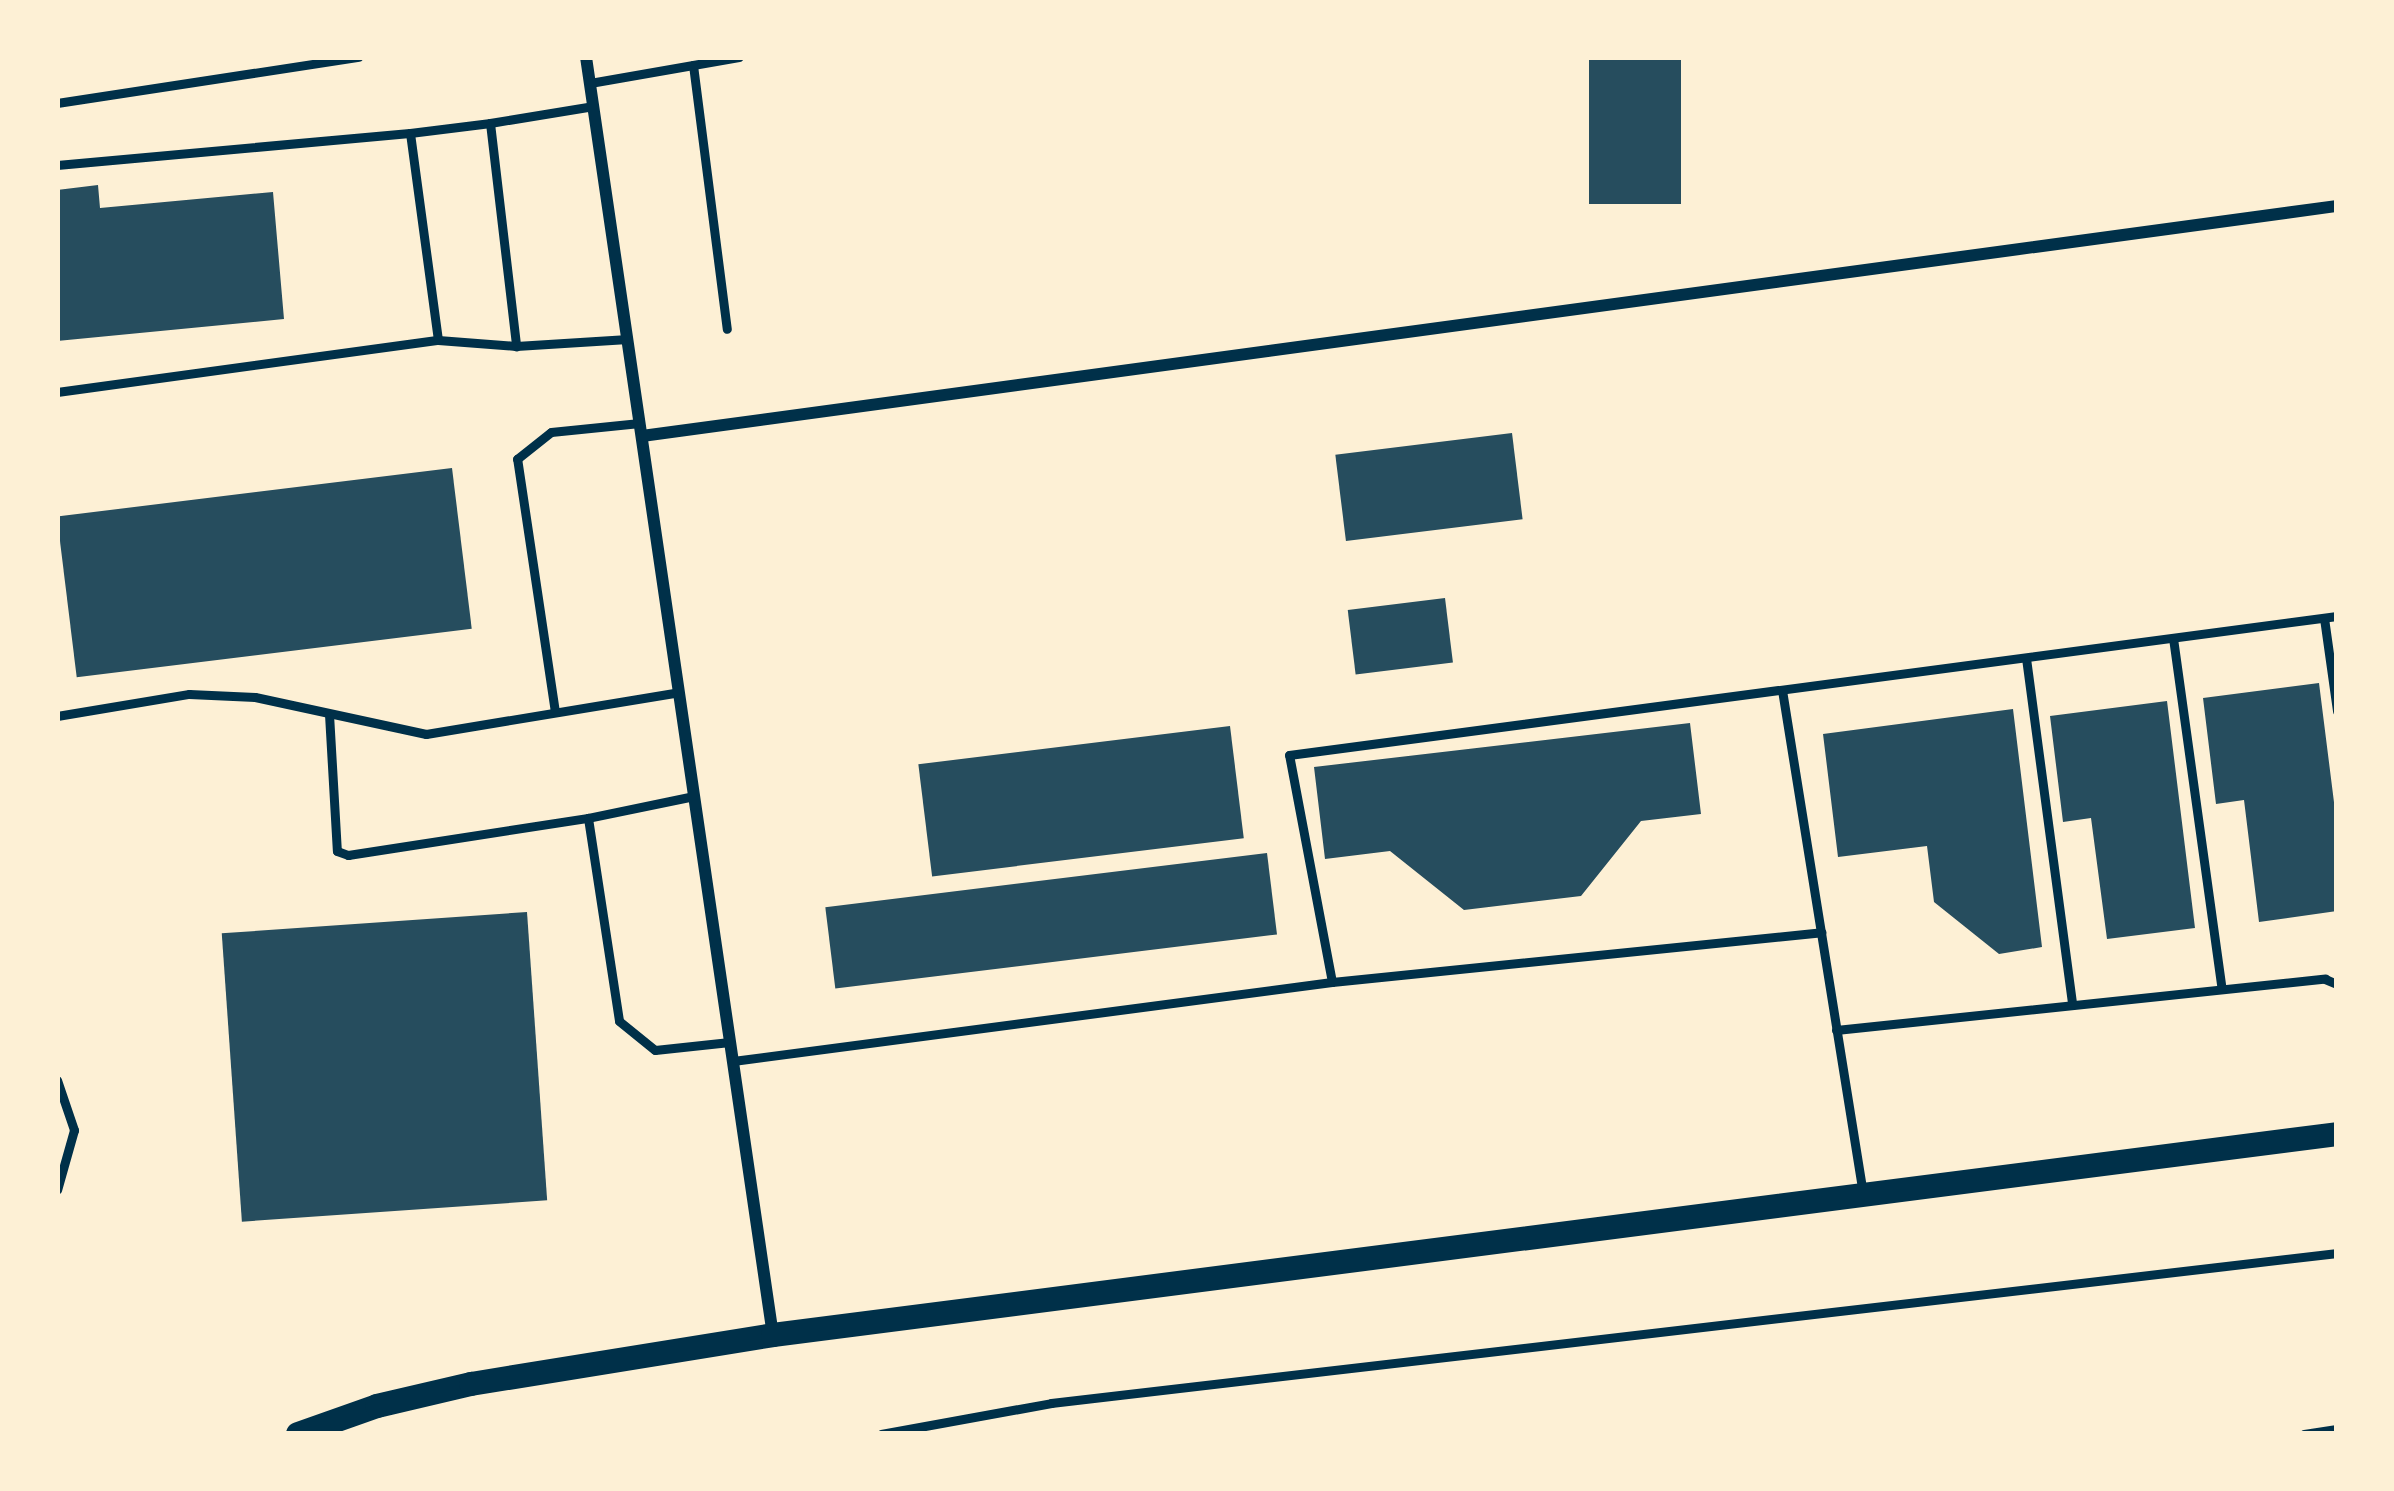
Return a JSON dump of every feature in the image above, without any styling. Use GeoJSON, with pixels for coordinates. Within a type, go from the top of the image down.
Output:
{"type":"FeatureCollection","features":[{"type":"Feature","properties":{"kind":"main road"},"geometry":{"type":"LineString","coordinates":[[298,1434],[376,1406],[471,1384],[772,1334],[2337,1134]]}},
{"type":"Feature","properties":{"kind":"street"},"geometry":{"type":"LineString","coordinates":[[586,57],[772,1334]]}},
{"type":"Feature","properties":{"kind":"street"},"geometry":{"type":"LineString","coordinates":[[641,430],[2337,206]]}},
{"type":"Feature","properties":{"kind":"lane"},"geometry":{"type":"LineString","coordinates":[[57,103],[358,57]]}},
{"type":"Feature","properties":{"kind":"lane"},"geometry":{"type":"LineString","coordinates":[[590,83],[739,57]]}},
{"type":"Feature","properties":{"kind":"lane"},"geometry":{"type":"LineString","coordinates":[[693,65],[727,329]]}},
{"type":"Feature","properties":{"kind":"lane"},"geometry":{"type":"LineString","coordinates":[[57,165],[410,133],[593,106]]}},
{"type":"Feature","properties":{"kind":"lane"},"geometry":{"type":"LineString","coordinates":[[490,123],[516,346]]}},
{"type":"Feature","properties":{"kind":"lane"},"geometry":{"type":"LineString","coordinates":[[410,133],[438,340]]}},
{"type":"Feature","properties":{"kind":"lane"},"geometry":{"type":"LineString","coordinates":[[57,392],[438,340],[516,346],[628,339]]}},
{"type":"Feature","properties":{"kind":"lane"},"geometry":{"type":"LineString","coordinates":[[555,712],[517,459],[550,432],[641,430]]}},
{"type":"Feature","properties":{"kind":"lane"},"geometry":{"type":"LineString","coordinates":[[1332,982],[1289,755],[2337,616]]}},
{"type":"Feature","properties":{"kind":"lane"},"geometry":{"type":"LineString","coordinates":[[2324,618],[2337,711]]}},
{"type":"Feature","properties":{"kind":"lane"},"geometry":{"type":"LineString","coordinates":[[2174,638],[2222,989]]}},
{"type":"Feature","properties":{"kind":"lane"},"geometry":{"type":"LineString","coordinates":[[2026,658],[2072,1005]]}},
{"type":"Feature","properties":{"kind":"lane"},"geometry":{"type":"LineString","coordinates":[[1782,690],[1863,1194]]}},
{"type":"Feature","properties":{"kind":"lane"},"geometry":{"type":"LineString","coordinates":[[57,716],[189,694],[254,697],[426,734],[679,692]]}},
{"type":"Feature","properties":{"kind":"lane"},"geometry":{"type":"LineString","coordinates":[[329,713],[338,851],[370,852],[694,796]]}},
{"type":"Feature","properties":{"kind":"lane"},"geometry":{"type":"LineString","coordinates":[[587,818],[619,1021],[656,1050],[730,1042]]}},
{"type":"Feature","properties":{"kind":"lane"},"geometry":{"type":"LineString","coordinates":[[733,1061],[1332,982],[1821,932]]}},
{"type":"Feature","properties":{"kind":"lane"},"geometry":{"type":"LineString","coordinates":[[1836,1030],[2326,979],[2337,984]]}},
{"type":"Feature","properties":{"kind":"lane"},"geometry":{"type":"LineString","coordinates":[[57,1080],[74,1130],[57,1190]]}},
{"type":"Feature","properties":{"kind":"lane"},"geometry":{"type":"LineString","coordinates":[[881,1434],[1051,1403],[2337,1253]]}},
{"type":"Feature","properties":{"kind":"lane"},"geometry":{"type":"LineString","coordinates":[[2304,1434],[2337,1429]]}},
{"type":"Feature","properties":{"kind":"building"},"geometry":{"type":"Polygon","coordinates":[[[1589,57],[1681,57],[1681,204],[1589,204],[1589,57]]]}},
{"type":"Feature","properties":{"kind":"building"},"geometry":{"type":"Polygon","coordinates":[[[98,185],[100,208],[273,192],[284,319],[57,341],[57,190],[98,185]]]}},
{"type":"Feature","properties":{"kind":"building"},"geometry":{"type":"Polygon","coordinates":[[[1512,433],[1523,519],[1346,541],[1335,455],[1512,433]]]}},
{"type":"Feature","properties":{"kind":"building"},"geometry":{"type":"Polygon","coordinates":[[[452,468],[472,629],[77,677],[57,516],[452,468]]]}},
{"type":"Feature","properties":{"kind":"building"},"geometry":{"type":"Polygon","coordinates":[[[1445,598],[1453,663],[1356,674],[1348,610],[1445,598]]]}},
{"type":"Feature","properties":{"kind":"building"},"geometry":{"type":"Polygon","coordinates":[[[2319,683],[2337,826],[2337,911],[2259,922],[2244,800],[2216,804],[2203,698],[2319,683]]]}},
{"type":"Feature","properties":{"kind":"building"},"geometry":{"type":"Polygon","coordinates":[[[2167,701],[2195,928],[2107,939],[2091,818],[2063,822],[2050,716],[2167,701]]]}},
{"type":"Feature","properties":{"kind":"building"},"geometry":{"type":"Polygon","coordinates":[[[2013,709],[2042,947],[1999,954],[1934,902],[1927,846],[1838,857],[1823,734],[2013,709]]]}},
{"type":"Feature","properties":{"kind":"building"},"geometry":{"type":"Polygon","coordinates":[[[1690,723],[1701,814],[1641,821],[1581,896],[1464,910],[1390,851],[1325,859],[1314,767],[1690,723]]]}},
{"type":"Feature","properties":{"kind":"building"},"geometry":{"type":"Polygon","coordinates":[[[1230,726],[1244,838],[932,876],[918,764],[1230,726]]]}},
{"type":"Feature","properties":{"kind":"building"},"geometry":{"type":"Polygon","coordinates":[[[1267,853],[1277,934],[835,989],[825,907],[1267,853]]]}},
{"type":"Feature","properties":{"kind":"building"},"geometry":{"type":"Polygon","coordinates":[[[527,912],[547,1200],[242,1222],[222,933],[527,912]]]}}]}
